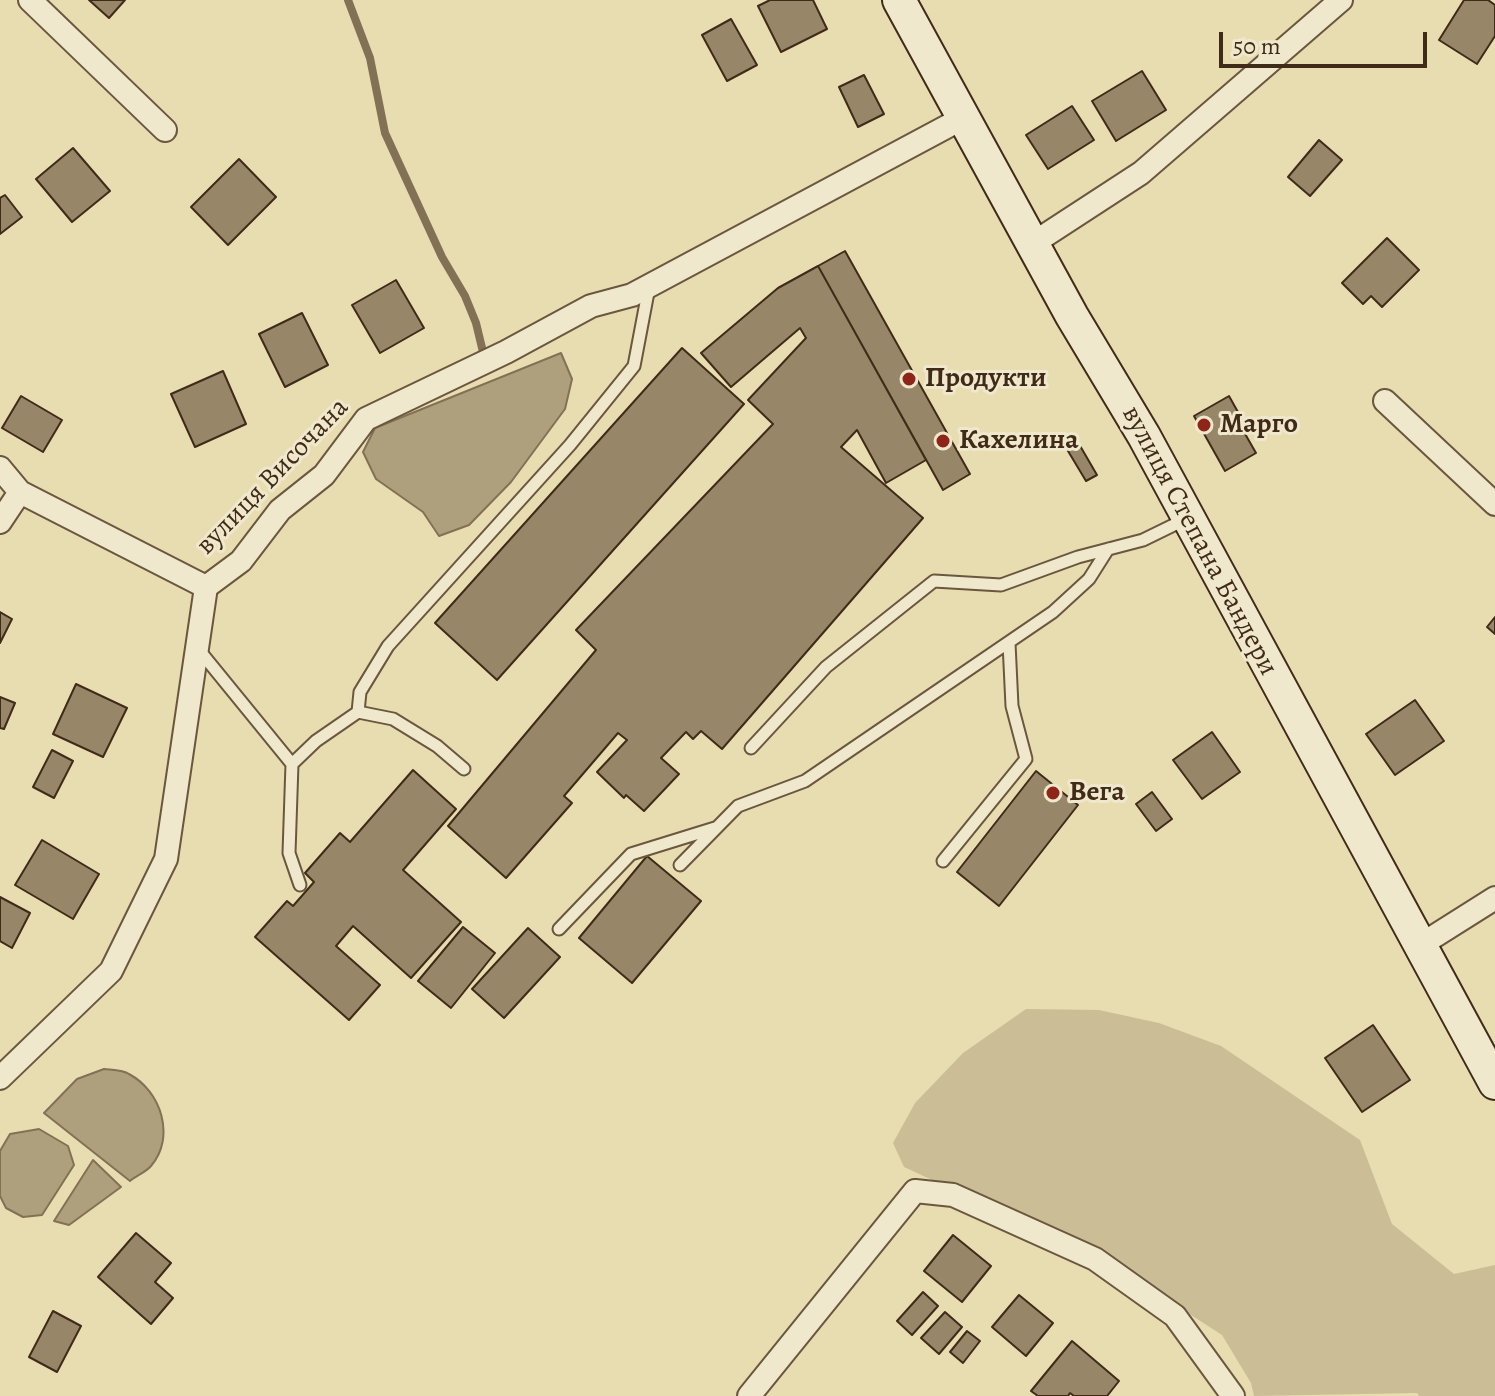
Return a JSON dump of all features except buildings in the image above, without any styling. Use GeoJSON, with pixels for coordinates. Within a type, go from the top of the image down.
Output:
{"type":"FeatureCollection","features":[{"type":"Feature","properties":{"kind":"main road","name":"вулиця Степана Бандери"},"geometry":{"type":"LineString","coordinates":[[899,0],[1032,244],[1144,436],[1495,1083]]}},
{"type":"Feature","properties":{"kind":"street"},"geometry":{"type":"LineString","coordinates":[[30,0],[165,130]]}},
{"type":"Feature","properties":{"kind":"street"},"geometry":{"type":"LineString","coordinates":[[1032,244],[1141,173],[1341,0]]}},
{"type":"Feature","properties":{"kind":"street","name":"вулиця Височана"},"geometry":{"type":"LineString","coordinates":[[0,1078],[111,971],[166,859],[206,587],[241,561],[280,510],[324,475],[366,419],[506,352],[591,306],[649,287],[963,118]]}},
{"type":"Feature","properties":{"kind":"street"},"geometry":{"type":"LineString","coordinates":[[1385,401],[1495,504]]}},
{"type":"Feature","properties":{"kind":"street"},"geometry":{"type":"LineString","coordinates":[[0,468],[20,492],[206,587]]}},
{"type":"Feature","properties":{"kind":"street"},"geometry":{"type":"LineString","coordinates":[[0,522],[20,492]]}},
{"type":"Feature","properties":{"kind":"street"},"geometry":{"type":"LineString","coordinates":[[1419,946],[1495,898]]}},
{"type":"Feature","properties":{"kind":"street"},"geometry":{"type":"LineString","coordinates":[[749,1396],[915,1191],[953,1195],[1095,1259],[1175,1316],[1233,1396]]}},
{"type":"Feature","properties":{"kind":"lane"},"geometry":{"type":"LineString","coordinates":[[358,712],[360,692],[388,646],[570,445],[634,366],[649,287]]}},
{"type":"Feature","properties":{"kind":"lane"},"geometry":{"type":"LineString","coordinates":[[751,748],[826,667],[934,581],[1001,585],[1078,557],[1143,540],[1188,517]]}},
{"type":"Feature","properties":{"kind":"lane"},"geometry":{"type":"LineString","coordinates":[[680,865],[738,806],[805,781],[1053,612],[1089,579],[1108,549]]}},
{"type":"Feature","properties":{"kind":"lane"},"geometry":{"type":"LineString","coordinates":[[943,861],[1026,759],[1012,706],[1009,643]]}},
{"type":"Feature","properties":{"kind":"lane"},"geometry":{"type":"LineString","coordinates":[[197,647],[292,764],[289,853],[300,885]]}},
{"type":"Feature","properties":{"kind":"lane"},"geometry":{"type":"LineString","coordinates":[[292,764],[316,741],[358,712],[393,719],[437,746],[464,769]]}},
{"type":"Feature","properties":{"kind":"lane"},"geometry":{"type":"LineString","coordinates":[[559,929],[631,854],[716,828]]}},
{"type":"Feature","properties":{"kind":"shaded area"},"geometry":{"type":"Polygon","coordinates":[[[561,353],[572,379],[565,409],[511,482],[469,525],[439,536],[423,512],[376,479],[363,452],[375,428],[561,353]]]}},
{"type":"Feature","properties":{"kind":"shaded area"},"geometry":{"type":"Polygon","coordinates":[[[1026,1009],[1099,1010],[1159,1023],[1221,1046],[1360,1140],[1392,1224],[1454,1274],[1495,1265],[1495,1396],[1419,1396],[1417,1393],[1254,1396],[1251,1383],[1222,1335],[1109,1262],[904,1167],[893,1143],[915,1103],[963,1053],[1026,1009]]]}},
{"type":"Feature","properties":{"kind":"shaded area"},"geometry":{"type":"Polygon","coordinates":[[[104,1069],[124,1072],[140,1082],[157,1103],[161,1116],[163,1142],[159,1154],[149,1168],[130,1181],[44,1113],[77,1079],[104,1069]]]}},
{"type":"Feature","properties":{"kind":"shaded area"},"geometry":{"type":"Polygon","coordinates":[[[39,1129],[68,1146],[74,1165],[42,1215],[23,1217],[6,1208],[0,1196],[0,1151],[10,1134],[39,1129]]]}},
{"type":"Feature","properties":{"kind":"shaded area"},"geometry":{"type":"Polygon","coordinates":[[[93,1160],[121,1187],[69,1225],[54,1221],[93,1160]]]}},
{"type":"Feature","properties":{"kind":"waterway"},"geometry":{"type":"LineString","coordinates":[[348,0],[370,58],[385,133],[442,257],[465,296],[483,352]]}},
{"type":"Feature","properties":{"kind":"place","name":"Продукти"},"geometry":{"type":"Point","coordinates":[909,379]}},
{"type":"Feature","properties":{"kind":"place","name":"Марго"},"geometry":{"type":"Point","coordinates":[1204,425]}},
{"type":"Feature","properties":{"kind":"place","name":"Кахелина"},"geometry":{"type":"Point","coordinates":[943,441]}},
{"type":"Feature","properties":{"kind":"place","name":"Вега"},"geometry":{"type":"Point","coordinates":[1053,793]}}]}
